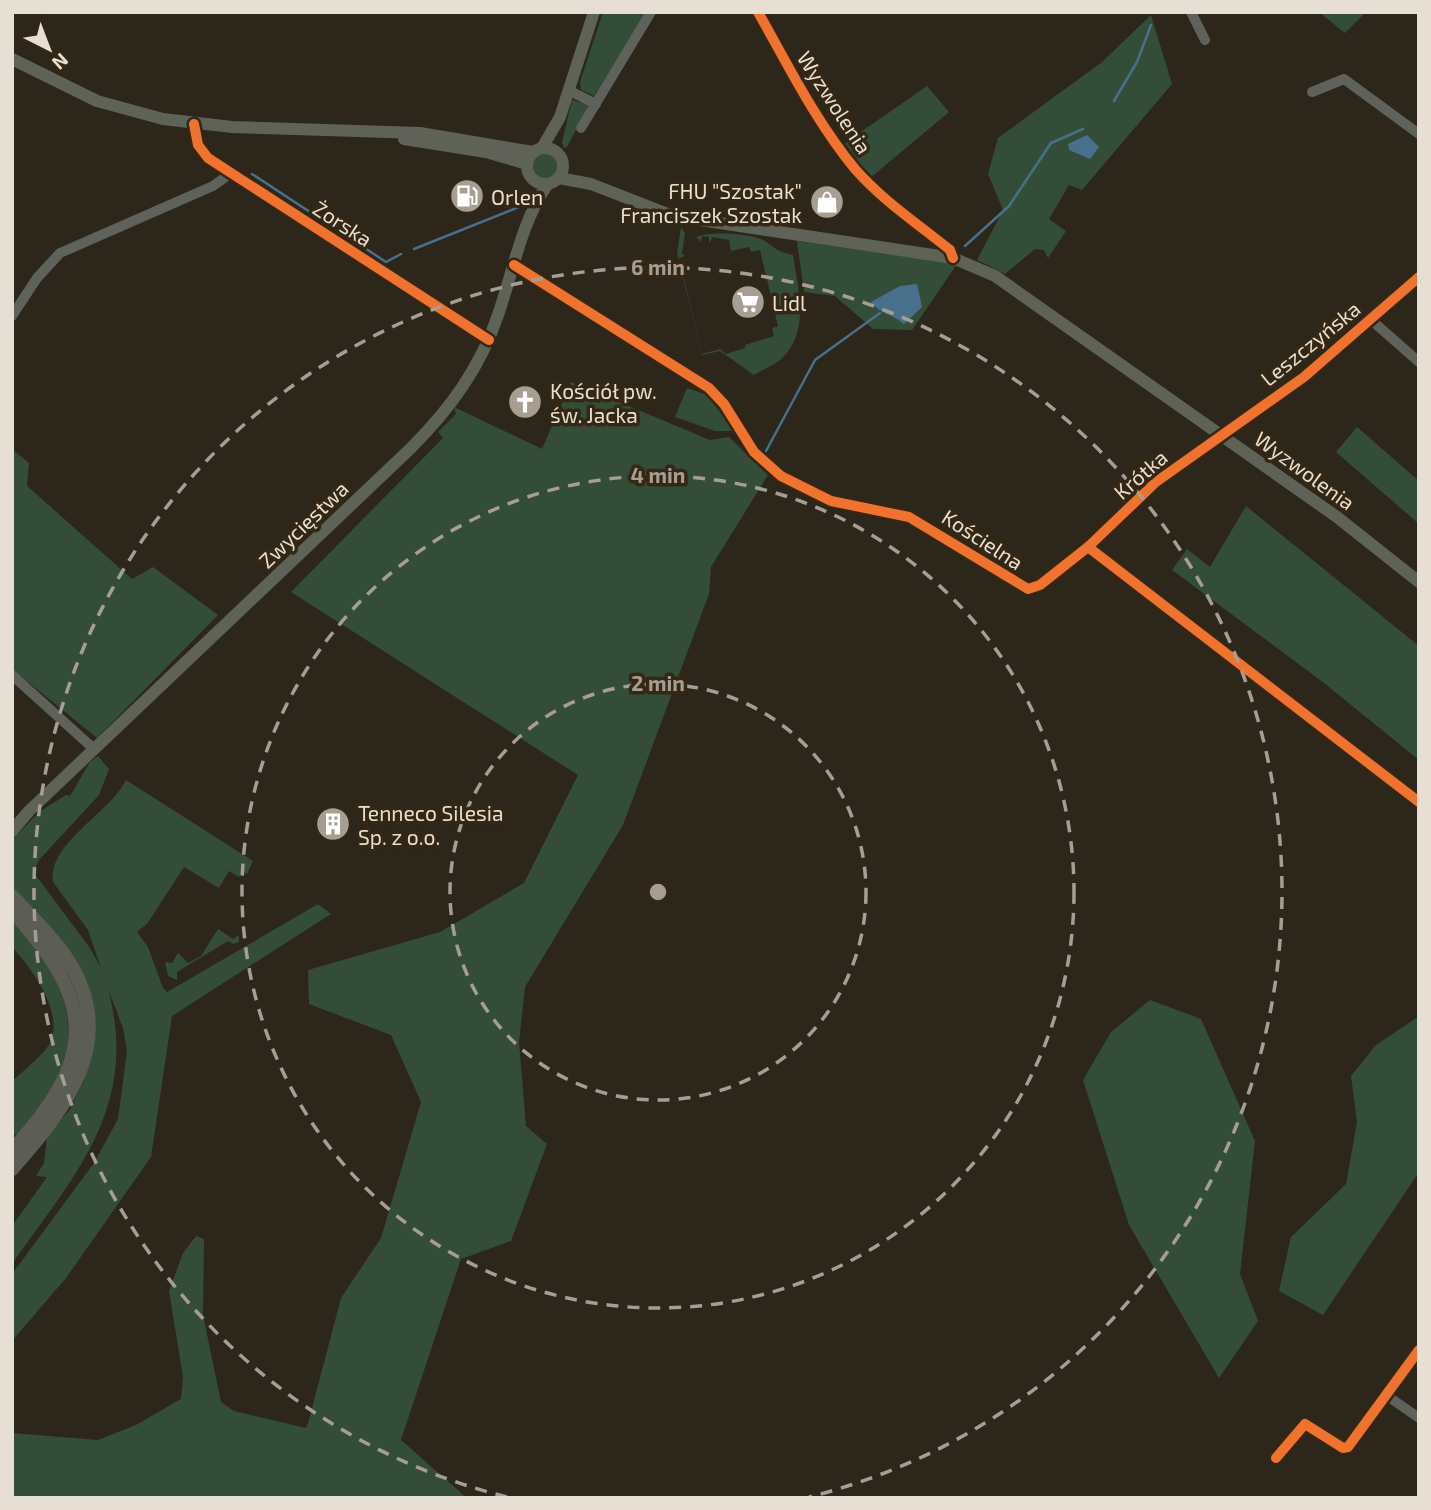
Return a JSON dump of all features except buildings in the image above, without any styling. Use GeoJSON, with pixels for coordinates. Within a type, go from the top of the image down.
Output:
{"type":"FeatureCollection","features":[{"type":"Feature","properties":{"kind":"highway"},"geometry":{"type":"LineString","coordinates":[[12,896],[66,958],[81,988],[87,1022],[83,1063],[71,1096],[12,1169]]}},
{"type":"Feature","properties":{"kind":"highway"},"geometry":{"type":"LineString","coordinates":[[12,911],[40,942],[61,972],[72,1001],[76,1036],[68,1074],[60,1091],[41,1118],[12,1150]]}},
{"type":"Feature","properties":{"kind":"main road"},"geometry":{"type":"LineString","coordinates":[[354,132],[486,152],[527,164],[540,183],[561,173],[557,153],[560,117],[594,12]]}},
{"type":"Feature","properties":{"kind":"main road"},"geometry":{"type":"LineString","coordinates":[[12,59],[107,105],[194,124],[427,134],[557,153]]}},
{"type":"Feature","properties":{"kind":"main road"},"geometry":{"type":"LineString","coordinates":[[527,164],[560,117]]}},
{"type":"Feature","properties":{"kind":"main road","name":"Wyzwolenia"},"geometry":{"type":"LineString","coordinates":[[561,173],[673,216],[953,258],[995,276],[1337,517],[1419,582]]}},
{"type":"Feature","properties":{"kind":"main road","name":"Zwycięstwa"},"geometry":{"type":"LineString","coordinates":[[12,831],[29,811],[433,426],[463,389],[489,340],[540,183]]}},
{"type":"Feature","properties":{"kind":"main road","name":"Zwycięstwa"},"geometry":{"type":"LineString","coordinates":[[12,823],[29,811]]}},
{"type":"Feature","properties":{"kind":"street"},"geometry":{"type":"LineString","coordinates":[[581,128],[651,12]]}},
{"type":"Feature","properties":{"kind":"street","name":"Wyzwolenia"},"geometry":{"type":"LineString","coordinates":[[758,12],[822,124],[857,170],[885,198],[950,250],[953,258]]}},
{"type":"Feature","properties":{"kind":"street"},"geometry":{"type":"LineString","coordinates":[[1192,12],[1194,24],[1205,40]]}},
{"type":"Feature","properties":{"kind":"street"},"geometry":{"type":"LineString","coordinates":[[1312,92],[1344,79],[1419,134]]}},
{"type":"Feature","properties":{"kind":"street"},"geometry":{"type":"LineString","coordinates":[[568,90],[596,104]]}},
{"type":"Feature","properties":{"kind":"street","name":"Żorska"},"geometry":{"type":"LineString","coordinates":[[194,124],[198,145],[208,158],[489,340]]}},
{"type":"Feature","properties":{"kind":"street"},"geometry":{"type":"LineString","coordinates":[[12,316],[37,278],[60,253],[213,186],[231,173]]}},
{"type":"Feature","properties":{"kind":"street","name":"Kościelna"},"geometry":{"type":"LineString","coordinates":[[514,265],[709,388],[724,404],[754,452],[781,476],[831,501],[909,517],[1028,589],[1046,581],[1088,547]]}},
{"type":"Feature","properties":{"kind":"street","name":"Leszczyńska"},"geometry":{"type":"LineString","coordinates":[[1220,434],[1304,377],[1419,277]]}},
{"type":"Feature","properties":{"kind":"street"},"geometry":{"type":"LineString","coordinates":[[1370,319],[1419,362]]}},
{"type":"Feature","properties":{"kind":"street","name":"Krótka"},"geometry":{"type":"LineString","coordinates":[[1088,547],[1156,482],[1220,434]]}},
{"type":"Feature","properties":{"kind":"street"},"geometry":{"type":"LineString","coordinates":[[1088,547],[1419,802]]}},
{"type":"Feature","properties":{"kind":"street"},"geometry":{"type":"LineString","coordinates":[[12,676],[94,749]]}},
{"type":"Feature","properties":{"kind":"street"},"geometry":{"type":"LineString","coordinates":[[1276,1458],[1306,1424],[1346,1448],[1419,1350]]}},
{"type":"Feature","properties":{"kind":"street"},"geometry":{"type":"LineString","coordinates":[[1386,1395],[1419,1418]]}},
{"type":"Feature","properties":{"kind":"green space"},"geometry":{"type":"Polygon","coordinates":[[[603,12],[646,12],[594,96],[581,90],[580,82],[603,12]]]}},
{"type":"Feature","properties":{"kind":"green space"},"geometry":{"type":"Polygon","coordinates":[[[1319,12],[1366,12],[1345,33],[1319,12]]]}},
{"type":"Feature","properties":{"kind":"green space"},"geometry":{"type":"Polygon","coordinates":[[[1151,15],[1172,84],[1082,190],[1069,185],[1049,219],[1066,231],[1048,258],[1044,250],[1035,249],[1005,274],[977,260],[1003,210],[988,174],[998,138],[1102,62],[1151,15]]]}},
{"type":"Feature","properties":{"kind":"green space"},"geometry":{"type":"Polygon","coordinates":[[[927,86],[949,112],[870,178],[845,143],[927,86]]]}},
{"type":"Feature","properties":{"kind":"green space"},"geometry":{"type":"Polygon","coordinates":[[[572,100],[589,105],[564,148],[562,142],[572,100]]]}},
{"type":"Feature","properties":{"kind":"green space"},"geometry":{"type":"Polygon","coordinates":[[[545,153],[554,157],[558,166],[554,175],[545,179],[536,175],[532,166],[536,157],[545,153]]]}},
{"type":"Feature","properties":{"kind":"green space"},"geometry":{"type":"Polygon","coordinates":[[[681,227],[685,233],[682,254],[685,256],[679,258],[702,354],[720,349],[726,354],[745,348],[745,345],[774,336],[772,328],[778,326],[760,250],[751,252],[749,247],[731,251],[729,240],[713,237],[709,243],[709,237],[702,236],[701,242],[696,237],[719,233],[740,234],[763,240],[779,251],[793,255],[800,319],[793,343],[780,360],[754,375],[720,351],[702,355],[677,253],[681,227]]]}},
{"type":"Feature","properties":{"kind":"green space"},"geometry":{"type":"Polygon","coordinates":[[[797,241],[957,264],[912,330],[873,329],[835,296],[804,292],[797,241]]]}},
{"type":"Feature","properties":{"kind":"green space"},"geometry":{"type":"Polygon","coordinates":[[[571,382],[710,440],[729,437],[768,475],[711,567],[709,594],[623,825],[525,987],[519,1042],[526,1126],[547,1144],[511,1241],[461,1259],[401,1440],[467,1498],[12,1498],[12,1433],[98,1440],[136,1425],[181,1399],[183,1377],[169,1291],[183,1253],[196,1236],[204,1239],[203,1315],[221,1402],[234,1411],[306,1428],[341,1298],[381,1238],[421,1102],[391,1035],[309,1004],[308,970],[440,932],[524,883],[578,775],[291,592],[443,438],[438,432],[456,414],[454,407],[542,449],[571,382]]]}},
{"type":"Feature","properties":{"kind":"green space"},"geometry":{"type":"Polygon","coordinates":[[[687,388],[707,395],[734,431],[715,431],[675,417],[687,388]]]}},
{"type":"Feature","properties":{"kind":"green space"},"geometry":{"type":"Polygon","coordinates":[[[1357,427],[1419,481],[1419,524],[1336,452],[1357,427]]]}},
{"type":"Feature","properties":{"kind":"green space"},"geometry":{"type":"Polygon","coordinates":[[[12,449],[29,463],[27,486],[132,579],[153,567],[218,615],[97,738],[12,669],[12,449]]]}},
{"type":"Feature","properties":{"kind":"green space"},"geometry":{"type":"Polygon","coordinates":[[[1246,506],[1419,646],[1419,760],[1324,683],[1172,570],[1187,549],[1210,567],[1246,506]]]}},
{"type":"Feature","properties":{"kind":"green space"},"geometry":{"type":"Polygon","coordinates":[[[98,756],[109,769],[99,795],[38,861],[34,873],[90,948],[101,968],[88,930],[53,882],[54,868],[69,842],[107,805],[126,780],[253,861],[247,874],[243,872],[239,877],[229,871],[219,888],[184,867],[147,924],[137,932],[148,947],[163,988],[167,992],[318,904],[331,914],[172,1016],[151,1157],[66,1278],[12,1341],[12,1274],[94,1163],[118,1119],[127,1051],[123,1028],[108,989],[116,1031],[115,1069],[108,1104],[96,1137],[78,1169],[12,1264],[12,1226],[47,1177],[36,1176],[44,1163],[47,1137],[70,1109],[83,1083],[90,1062],[93,1023],[49,927],[12,889],[12,840],[39,812],[66,795],[70,796],[90,762],[98,756]]]}},
{"type":"Feature","properties":{"kind":"green space"},"geometry":{"type":"Polygon","coordinates":[[[12,921],[41,955],[52,974],[61,992],[69,1033],[67,1054],[53,1096],[21,1134],[12,1135],[12,1081],[44,1051],[51,1041],[54,1029],[53,1016],[43,990],[12,947],[12,921]]]}},
{"type":"Feature","properties":{"kind":"green space"},"geometry":{"type":"Polygon","coordinates":[[[218,929],[233,939],[239,935],[239,942],[234,944],[228,941],[177,972],[177,980],[168,976],[165,962],[172,963],[178,953],[188,963],[201,956],[218,929]]]}},
{"type":"Feature","properties":{"kind":"green space"},"geometry":{"type":"Polygon","coordinates":[[[1150,1000],[1201,1019],[1255,1141],[1240,1274],[1258,1321],[1219,1378],[1129,1225],[1083,1080],[1111,1032],[1150,1000]]]}},
{"type":"Feature","properties":{"kind":"green space"},"geometry":{"type":"Polygon","coordinates":[[[1419,1016],[1419,1172],[1323,1315],[1279,1291],[1291,1237],[1346,1184],[1357,1122],[1351,1076],[1375,1046],[1419,1016]]]}},
{"type":"Feature","properties":{"kind":"water"},"geometry":{"type":"Polygon","coordinates":[[[1087,135],[1099,147],[1090,159],[1069,150],[1068,144],[1087,135]]]}},
{"type":"Feature","properties":{"kind":"water"},"geometry":{"type":"Polygon","coordinates":[[[917,284],[922,307],[904,324],[879,310],[871,302],[900,286],[917,284]]]}},
{"type":"Feature","properties":{"kind":"waterway"},"geometry":{"type":"LineString","coordinates":[[1114,101],[1137,62],[1151,25]]}},
{"type":"Feature","properties":{"kind":"waterway"},"geometry":{"type":"LineString","coordinates":[[965,246],[1009,206],[1051,143],[1083,129]]}},
{"type":"Feature","properties":{"kind":"waterway"},"geometry":{"type":"LineString","coordinates":[[252,174],[386,262],[401,254]]}},
{"type":"Feature","properties":{"kind":"waterway"},"geometry":{"type":"LineString","coordinates":[[414,249],[519,207],[523,192]]}},
{"type":"Feature","properties":{"kind":"waterway"},"geometry":{"type":"LineString","coordinates":[[766,451],[815,360],[880,313]]}},
{"type":"Feature","properties":{"kind":"cycle path"},"geometry":{"type":"LineString","coordinates":[[758,12],[815,113],[855,169],[888,201],[950,250],[953,258]]}},
{"type":"Feature","properties":{"kind":"cycle path"},"geometry":{"type":"LineString","coordinates":[[194,124],[198,145],[208,158],[489,340]]}},
{"type":"Feature","properties":{"kind":"cycle path"},"geometry":{"type":"LineString","coordinates":[[514,265],[709,388],[724,404],[754,452],[781,476],[831,501],[909,517],[1028,589],[1040,585],[1088,547],[1156,482],[1304,377],[1419,277]]}},
{"type":"Feature","properties":{"kind":"cycle path"},"geometry":{"type":"LineString","coordinates":[[1088,547],[1419,802]]}},
{"type":"Feature","properties":{"kind":"cycle path"},"geometry":{"type":"LineString","coordinates":[[1276,1458],[1305,1424],[1343,1448],[1348,1447],[1419,1350]]}},
{"type":"Feature","properties":{"kind":"place","name":"Orlen"},"geometry":{"type":"Point","coordinates":[467,196]}},
{"type":"Feature","properties":{"kind":"place","name":"FHU \"Szostak\" Franciszek Szostak"},"geometry":{"type":"Point","coordinates":[827,202]}},
{"type":"Feature","properties":{"kind":"place","name":"Lidl"},"geometry":{"type":"Point","coordinates":[748,302]}},
{"type":"Feature","properties":{"kind":"place","name":"Kościół pw. św. Jacka"},"geometry":{"type":"Point","coordinates":[525,402]}},
{"type":"Feature","properties":{"kind":"place","name":"Tenneco Silesia Sp. z o.o."},"geometry":{"type":"Point","coordinates":[333,824]}}]}
